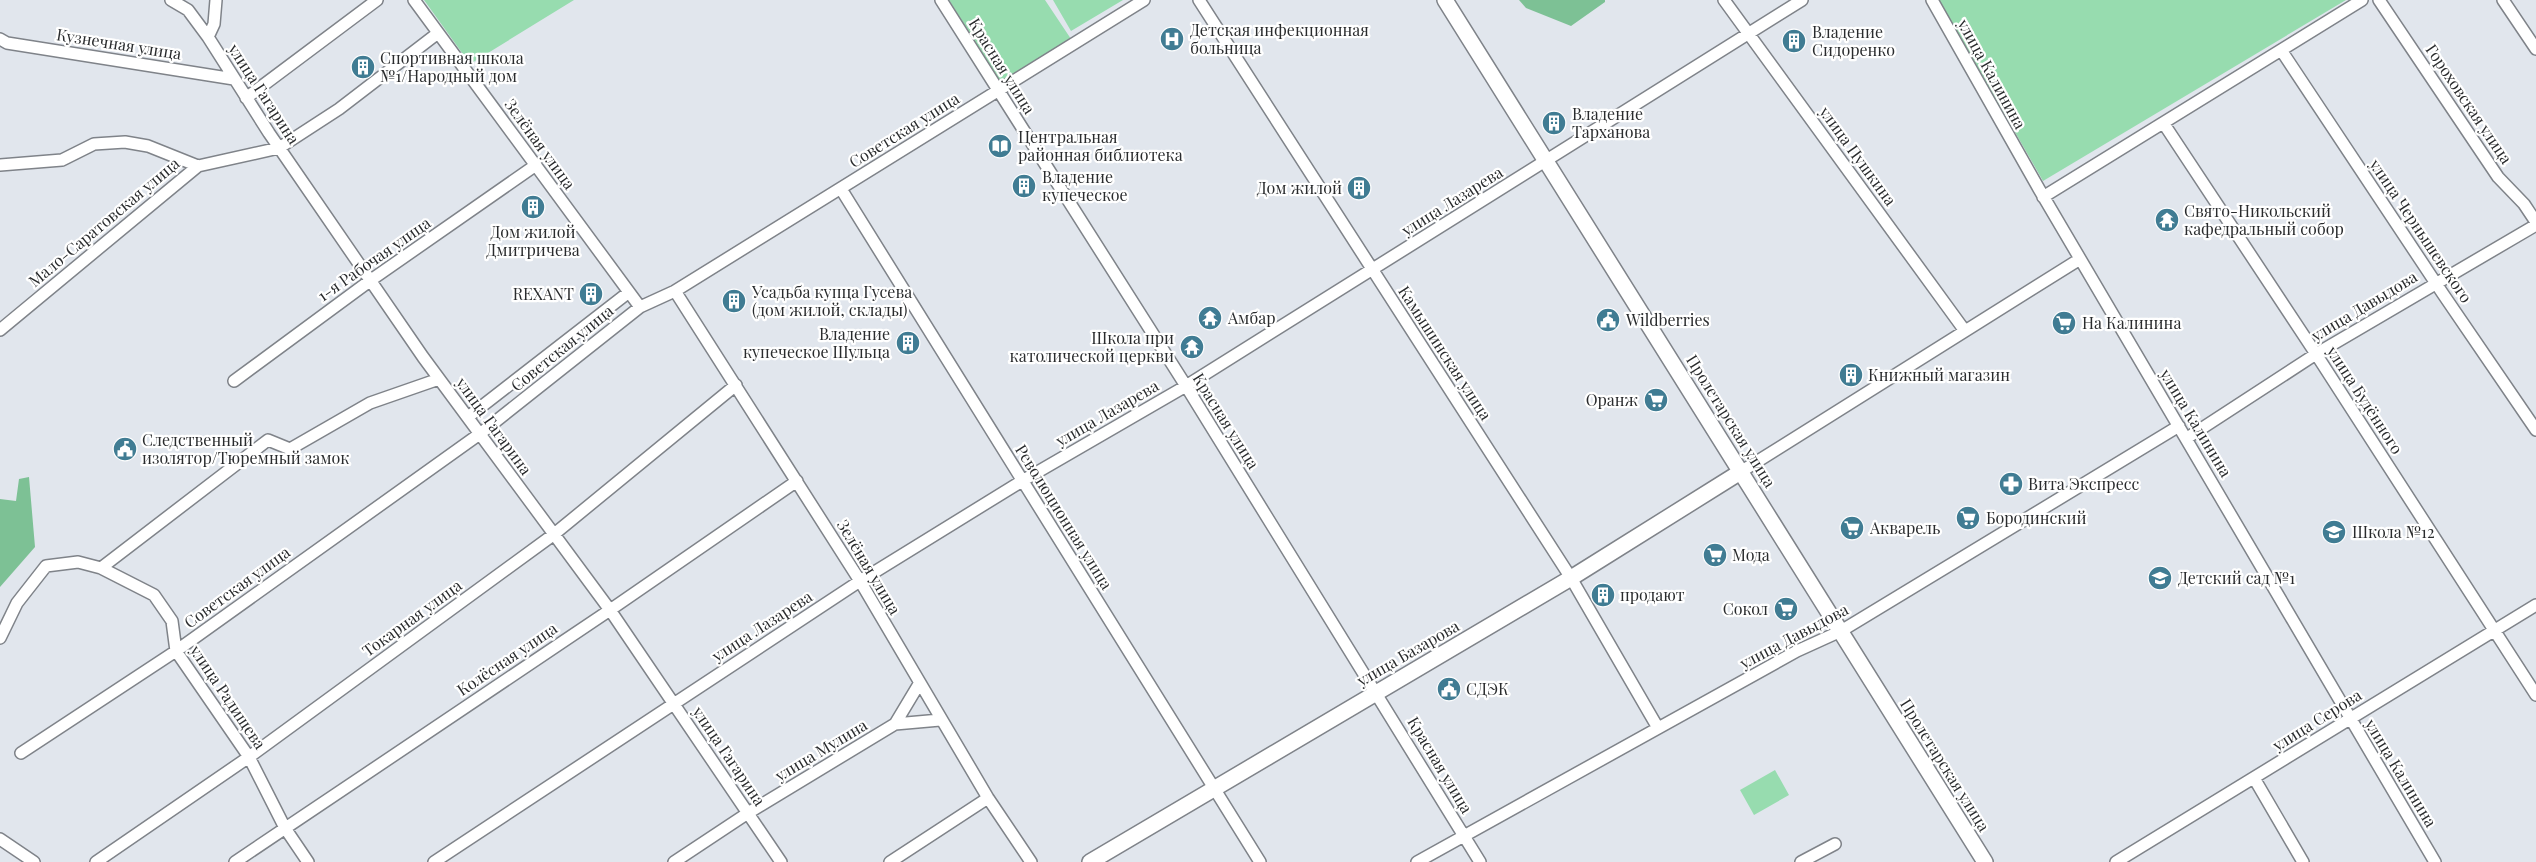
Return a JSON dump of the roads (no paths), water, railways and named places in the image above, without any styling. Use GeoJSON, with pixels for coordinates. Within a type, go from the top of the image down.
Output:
{"type":"FeatureCollection","features":[{"type":"Feature","properties":{"kind":"main road","name":"Пролетарская улица"},"geometry":{"type":"LineString","coordinates":[[1445,0],[1545,162],[1742,471],[1985,862]]}},
{"type":"Feature","properties":{"kind":"main road","name":"улица Базарова"},"geometry":{"type":"LineString","coordinates":[[1090,862],[1571,578],[1742,471]]}},
{"type":"Feature","properties":{"kind":"street"},"geometry":{"type":"LineString","coordinates":[[171,0],[188,10],[208,37]]}},
{"type":"Feature","properties":{"kind":"street","name":"улица Гагарина"},"geometry":{"type":"LineString","coordinates":[[216,0],[214,24],[208,37],[246,98],[440,379],[610,610],[781,862]]}},
{"type":"Feature","properties":{"kind":"street"},"geometry":{"type":"LineString","coordinates":[[246,98],[377,0]]}},
{"type":"Feature","properties":{"kind":"street","name":"Зелёная улица"},"geometry":{"type":"LineString","coordinates":[[414,0],[640,306]]}},
{"type":"Feature","properties":{"kind":"street","name":"Красная улица"},"geometry":{"type":"LineString","coordinates":[[940,0],[1186,386],[1480,862]]}},
{"type":"Feature","properties":{"kind":"street","name":"Советская улица"},"geometry":{"type":"LineString","coordinates":[[21,753],[176,651],[481,433],[640,306],[675,291],[1144,0]]}},
{"type":"Feature","properties":{"kind":"street","name":"Камышинская улица"},"geometry":{"type":"LineString","coordinates":[[1199,0],[1571,578],[1658,728]]}},
{"type":"Feature","properties":{"kind":"street","name":"улица Пушкина"},"geometry":{"type":"LineString","coordinates":[[1724,0],[1965,331]]}},
{"type":"Feature","properties":{"kind":"street","name":"улица Лазарева"},"geometry":{"type":"LineString","coordinates":[[434,862],[860,581],[1022,481],[1186,386],[1802,0]]}},
{"type":"Feature","properties":{"kind":"street","name":"улица Калинина"},"geometry":{"type":"LineString","coordinates":[[1932,0],[2043,197],[2187,438],[2435,862]]}},
{"type":"Feature","properties":{"kind":"street"},"geometry":{"type":"LineString","coordinates":[[2043,197],[2362,0]]}},
{"type":"Feature","properties":{"kind":"street","name":"Гороховская улица"},"geometry":{"type":"LineString","coordinates":[[2379,0],[2498,177],[2524,204],[2536,223]]}},
{"type":"Feature","properties":{"kind":"street"},"geometry":{"type":"LineString","coordinates":[[2503,0],[2536,49]]}},
{"type":"Feature","properties":{"kind":"street","name":"Мало-Саратовская улица"},"geometry":{"type":"LineString","coordinates":[[0,330],[198,166],[279,148],[339,109],[438,33]]}},
{"type":"Feature","properties":{"kind":"street","name":"Кузнечная улица"},"geometry":{"type":"LineString","coordinates":[[0,39],[7,43],[234,79]]}},
{"type":"Feature","properties":{"kind":"street","name":"улица Чернышевского"},"geometry":{"type":"LineString","coordinates":[[2281,50],[2536,430]]}},
{"type":"Feature","properties":{"kind":"street","name":"улица Будённого"},"geometry":{"type":"LineString","coordinates":[[2164,124],[2316,354],[2536,695]]}},
{"type":"Feature","properties":{"kind":"street"},"geometry":{"type":"LineString","coordinates":[[0,165],[62,160],[94,144],[124,142],[148,146],[198,166]]}},
{"type":"Feature","properties":{"kind":"street","name":"1-я Рабочая улица"},"geometry":{"type":"LineString","coordinates":[[234,381],[371,280],[536,165]]}},
{"type":"Feature","properties":{"kind":"street","name":"Революционная улица"},"geometry":{"type":"LineString","coordinates":[[841,189],[1260,862]]}},
{"type":"Feature","properties":{"kind":"street","name":"улица Давыдова"},"geometry":{"type":"LineString","coordinates":[[2187,438],[2316,354],[2536,223]]}},
{"type":"Feature","properties":{"kind":"street"},"geometry":{"type":"LineString","coordinates":[[1742,471],[2080,259]]}},
{"type":"Feature","properties":{"kind":"street","name":"Зелёная улица"},"geometry":{"type":"LineString","coordinates":[[675,291],[860,581],[940,720],[988,798],[1031,862]]}},
{"type":"Feature","properties":{"kind":"street"},"geometry":{"type":"LineString","coordinates":[[468,417],[629,292]]}},
{"type":"Feature","properties":{"kind":"street"},"geometry":{"type":"LineString","coordinates":[[101,568],[268,440],[290,449],[370,403],[440,379]]}},
{"type":"Feature","properties":{"kind":"street","name":"Токарная улица"},"geometry":{"type":"LineString","coordinates":[[96,862],[250,757],[553,535],[736,385]]}},
{"type":"Feature","properties":{"kind":"street","name":"улица Давыдова"},"geometry":{"type":"LineString","coordinates":[[1417,862],[1797,651],[1841,630],[2179,426]]}},
{"type":"Feature","properties":{"kind":"street","name":"Колёсная улица"},"geometry":{"type":"LineString","coordinates":[[235,862],[610,610],[797,481]]}},
{"type":"Feature","properties":{"kind":"street","name":"улица Радищева"},"geometry":{"type":"LineString","coordinates":[[0,638],[17,603],[46,566],[78,562],[101,568],[154,595],[172,621],[176,651],[250,757],[285,828],[308,862]]}},
{"type":"Feature","properties":{"kind":"street","name":"улица Серова"},"geometry":{"type":"LineString","coordinates":[[2116,862],[2536,605]]}},
{"type":"Feature","properties":{"kind":"street","name":"улица Мулина"},"geometry":{"type":"LineString","coordinates":[[674,862],[748,813],[895,724],[919,684]]}},
{"type":"Feature","properties":{"kind":"street"},"geometry":{"type":"LineString","coordinates":[[895,724],[940,720]]}},
{"type":"Feature","properties":{"kind":"street"},"geometry":{"type":"LineString","coordinates":[[2254,778],[2303,862]]}},
{"type":"Feature","properties":{"kind":"street"},"geometry":{"type":"LineString","coordinates":[[890,862],[988,798]]}},
{"type":"Feature","properties":{"kind":"street"},"geometry":{"type":"LineString","coordinates":[[0,839],[34,862]]}},
{"type":"Feature","properties":{"kind":"street"},"geometry":{"type":"LineString","coordinates":[[1801,862],[1835,844]]}},
{"type":"Feature","properties":{"kind":"place","name":"Детская инфекционная больница"},"geometry":{"type":"Point","coordinates":[1172,39]}},
{"type":"Feature","properties":{"kind":"place","name":"Владение Сидоренко"},"geometry":{"type":"Point","coordinates":[1794,41]}},
{"type":"Feature","properties":{"kind":"place","name":"Спортивная школа №1/Народный дом"},"geometry":{"type":"Point","coordinates":[363,67]}},
{"type":"Feature","properties":{"kind":"place","name":"Владение Тарханова"},"geometry":{"type":"Point","coordinates":[1554,123]}},
{"type":"Feature","properties":{"kind":"place","name":"Центральная районная библиотека"},"geometry":{"type":"Point","coordinates":[1000,146]}},
{"type":"Feature","properties":{"kind":"place","name":"Владение купеческое"},"geometry":{"type":"Point","coordinates":[1024,186]}},
{"type":"Feature","properties":{"kind":"place","name":"Дом жилой"},"geometry":{"type":"Point","coordinates":[1359,188]}},
{"type":"Feature","properties":{"kind":"place","name":"Дом жилой Дмитричева"},"geometry":{"type":"Point","coordinates":[533,207]}},
{"type":"Feature","properties":{"kind":"place","name":"Свято-Никольский кафедральный собор"},"geometry":{"type":"Point","coordinates":[2167,220]}},
{"type":"Feature","properties":{"kind":"place","name":"REXANT"},"geometry":{"type":"Point","coordinates":[591,294]}},
{"type":"Feature","properties":{"kind":"place","name":"Усадьба купца Гусева (дом жилой, склады)"},"geometry":{"type":"Point","coordinates":[734,301]}},
{"type":"Feature","properties":{"kind":"place","name":"Амбар"},"geometry":{"type":"Point","coordinates":[1210,318]}},
{"type":"Feature","properties":{"kind":"place","name":"Wildberries"},"geometry":{"type":"Point","coordinates":[1608,320]}},
{"type":"Feature","properties":{"kind":"place","name":"На Калинина"},"geometry":{"type":"Point","coordinates":[2064,323]}},
{"type":"Feature","properties":{"kind":"place","name":"Владение купеческое Шульца"},"geometry":{"type":"Point","coordinates":[908,343]}},
{"type":"Feature","properties":{"kind":"place","name":"Школа при католической церкви"},"geometry":{"type":"Point","coordinates":[1192,347]}},
{"type":"Feature","properties":{"kind":"place","name":"Книжный магазин"},"geometry":{"type":"Point","coordinates":[1851,375]}},
{"type":"Feature","properties":{"kind":"place","name":"Оранж"},"geometry":{"type":"Point","coordinates":[1656,400]}},
{"type":"Feature","properties":{"kind":"place","name":"Следственный изолятор/Тюремный замок"},"geometry":{"type":"Point","coordinates":[125,449]}},
{"type":"Feature","properties":{"kind":"place","name":"Вита Экспресс"},"geometry":{"type":"Point","coordinates":[2011,484]}},
{"type":"Feature","properties":{"kind":"place","name":"Бородинский"},"geometry":{"type":"Point","coordinates":[1968,518]}},
{"type":"Feature","properties":{"kind":"place","name":"Акварель"},"geometry":{"type":"Point","coordinates":[1852,528]}},
{"type":"Feature","properties":{"kind":"place","name":"Школа №12"},"geometry":{"type":"Point","coordinates":[2334,532]}},
{"type":"Feature","properties":{"kind":"place","name":"Мода"},"geometry":{"type":"Point","coordinates":[1715,555]}},
{"type":"Feature","properties":{"kind":"place","name":"Детский сад №1"},"geometry":{"type":"Point","coordinates":[2160,578]}},
{"type":"Feature","properties":{"kind":"place","name":"продают"},"geometry":{"type":"Point","coordinates":[1603,595]}},
{"type":"Feature","properties":{"kind":"place","name":"Сокол"},"geometry":{"type":"Point","coordinates":[1786,609]}},
{"type":"Feature","properties":{"kind":"place","name":"СДЭК"},"geometry":{"type":"Point","coordinates":[1449,689]}}]}
